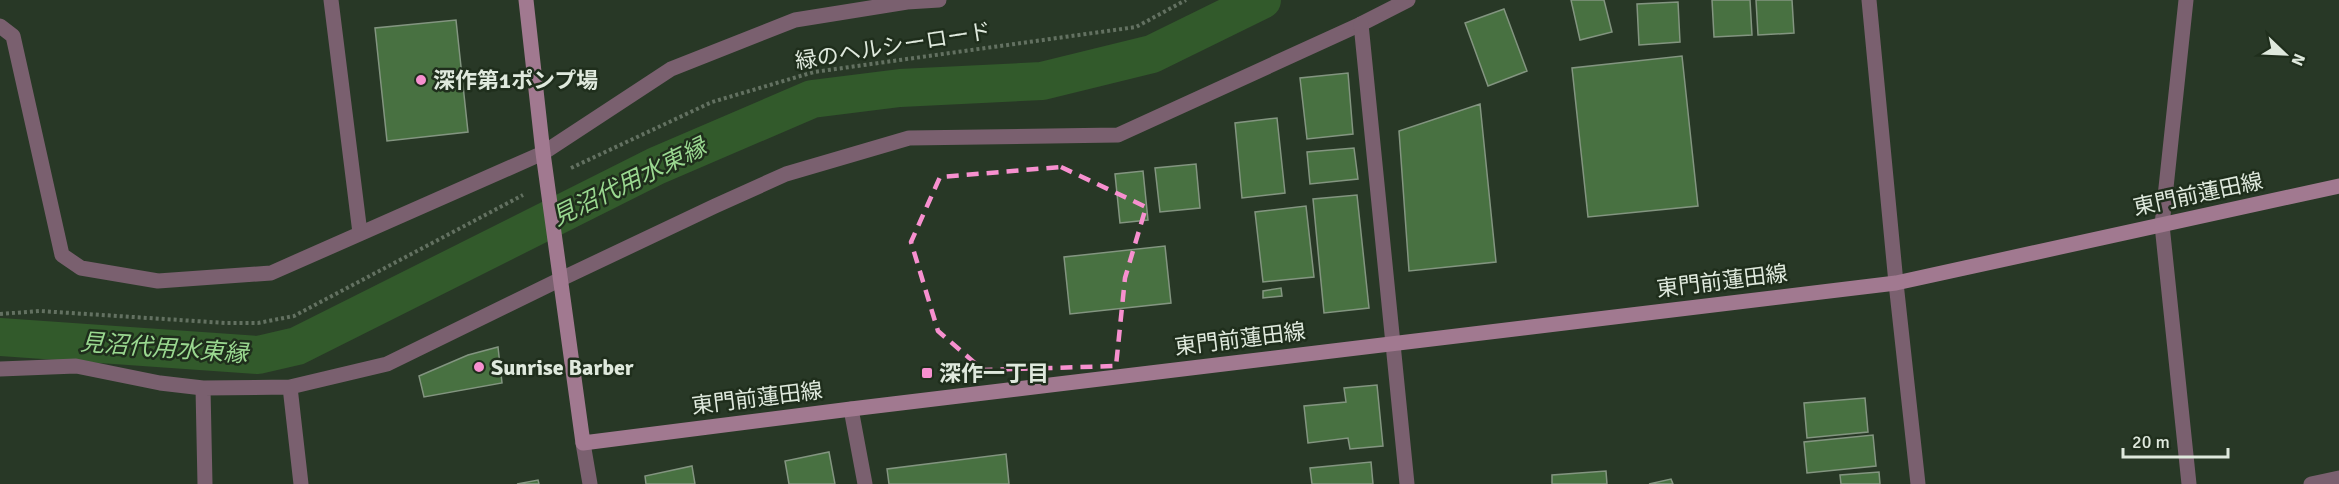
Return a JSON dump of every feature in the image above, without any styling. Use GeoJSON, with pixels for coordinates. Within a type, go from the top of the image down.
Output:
{"type":"FeatureCollection","features":[{"type":"Feature","properties":{"kind":"main road"},"geometry":{"type":"LineString","coordinates":[[526,0],[543,153],[583,443]]}},
{"type":"Feature","properties":{"kind":"main road","name":"東門前蓮田線"},"geometry":{"type":"LineString","coordinates":[[583,443],[1896,283],[2339,186]]}},
{"type":"Feature","properties":{"kind":"street"},"geometry":{"type":"LineString","coordinates":[[331,0],[360,233]]}},
{"type":"Feature","properties":{"kind":"street"},"geometry":{"type":"LineString","coordinates":[[0,26],[12,36],[62,255],[81,268],[158,281],[271,273],[543,153],[671,69],[795,20],[907,2],[939,0]]}},
{"type":"Feature","properties":{"kind":"street"},"geometry":{"type":"LineString","coordinates":[[0,369],[76,366],[160,383],[203,388],[290,387],[387,364],[561,279],[786,174],[909,138],[1118,135],[1361,24],[1408,0]]}},
{"type":"Feature","properties":{"kind":"street"},"geometry":{"type":"LineString","coordinates":[[1869,0],[1918,484]]}},
{"type":"Feature","properties":{"kind":"street"},"geometry":{"type":"LineString","coordinates":[[2186,0],[2162,225],[2189,484]]}},
{"type":"Feature","properties":{"kind":"street"},"geometry":{"type":"LineString","coordinates":[[1361,24],[1391,343],[1407,484]]}},
{"type":"Feature","properties":{"kind":"street"},"geometry":{"type":"LineString","coordinates":[[290,387],[301,484]]}},
{"type":"Feature","properties":{"kind":"street"},"geometry":{"type":"LineString","coordinates":[[203,388],[205,484]]}},
{"type":"Feature","properties":{"kind":"street"},"geometry":{"type":"LineString","coordinates":[[851,409],[865,484]]}},
{"type":"Feature","properties":{"kind":"street"},"geometry":{"type":"LineString","coordinates":[[583,443],[590,484]]}},
{"type":"Feature","properties":{"kind":"street"},"geometry":{"type":"LineString","coordinates":[[2311,484],[2339,478]]}},
{"type":"Feature","properties":{"kind":"path","name":"緑のヘルシーロード"},"geometry":{"type":"LineString","coordinates":[[578,165],[712,102],[814,72],[1136,27],[1186,0]]}},
{"type":"Feature","properties":{"kind":"highlighted area"},"geometry":{"type":"Polygon","coordinates":[[[1061,167],[1146,207],[1125,278],[1116,366],[983,370],[938,331],[911,242],[940,177],[1061,167]]]}},
{"type":"Feature","properties":{"kind":"building"},"geometry":{"type":"Polygon","coordinates":[[[1571,0],[1604,0],[1612,32],[1580,40],[1571,0]]]}},
{"type":"Feature","properties":{"kind":"building"},"geometry":{"type":"Polygon","coordinates":[[[1712,0],[1750,0],[1752,35],[1714,37],[1712,0]]]}},
{"type":"Feature","properties":{"kind":"building"},"geometry":{"type":"Polygon","coordinates":[[[1756,0],[1792,0],[1794,33],[1758,35],[1756,0]]]}},
{"type":"Feature","properties":{"kind":"building"},"geometry":{"type":"Polygon","coordinates":[[[1678,2],[1680,42],[1639,45],[1637,4],[1678,2]]]}},
{"type":"Feature","properties":{"kind":"building"},"geometry":{"type":"Polygon","coordinates":[[[1504,9],[1527,71],[1488,86],[1465,23],[1504,9]]]}},
{"type":"Feature","properties":{"kind":"building","name":"深作第1ポンプ場"},"geometry":{"type":"Polygon","coordinates":[[[456,20],[468,132],[387,141],[375,28],[456,20]]]}},
{"type":"Feature","properties":{"kind":"building"},"geometry":{"type":"Polygon","coordinates":[[[1682,56],[1698,206],[1588,217],[1572,68],[1682,56]]]}},
{"type":"Feature","properties":{"kind":"building"},"geometry":{"type":"Polygon","coordinates":[[[1348,73],[1353,134],[1307,139],[1300,78],[1348,73]]]}},
{"type":"Feature","properties":{"kind":"building"},"geometry":{"type":"Polygon","coordinates":[[[1480,104],[1496,262],[1409,271],[1399,131],[1480,104]]]}},
{"type":"Feature","properties":{"kind":"building"},"geometry":{"type":"Polygon","coordinates":[[[1277,118],[1285,193],[1242,198],[1235,123],[1277,118]]]}},
{"type":"Feature","properties":{"kind":"building"},"geometry":{"type":"Polygon","coordinates":[[[1354,148],[1358,179],[1310,184],[1307,152],[1354,148]]]}},
{"type":"Feature","properties":{"kind":"building"},"geometry":{"type":"Polygon","coordinates":[[[1196,164],[1200,208],[1160,212],[1155,168],[1196,164]]]}},
{"type":"Feature","properties":{"kind":"building"},"geometry":{"type":"Polygon","coordinates":[[[1143,171],[1148,220],[1120,223],[1115,174],[1143,171]]]}},
{"type":"Feature","properties":{"kind":"building"},"geometry":{"type":"Polygon","coordinates":[[[1357,195],[1369,308],[1324,313],[1313,199],[1357,195]]]}},
{"type":"Feature","properties":{"kind":"building"},"geometry":{"type":"Polygon","coordinates":[[[1306,206],[1314,277],[1263,282],[1255,212],[1306,206]]]}},
{"type":"Feature","properties":{"kind":"building"},"geometry":{"type":"Polygon","coordinates":[[[1165,246],[1171,303],[1070,314],[1064,257],[1165,246]]]}},
{"type":"Feature","properties":{"kind":"building"},"geometry":{"type":"Polygon","coordinates":[[[1281,288],[1282,296],[1263,298],[1263,291],[1281,288]]]}},
{"type":"Feature","properties":{"kind":"building"},"geometry":{"type":"Polygon","coordinates":[[[498,347],[502,383],[424,397],[419,376],[468,355],[498,347]]]}},
{"type":"Feature","properties":{"kind":"building"},"geometry":{"type":"Polygon","coordinates":[[[1377,385],[1383,446],[1350,449],[1348,438],[1308,443],[1304,406],[1346,402],[1344,388],[1377,385]]]}},
{"type":"Feature","properties":{"kind":"building"},"geometry":{"type":"Polygon","coordinates":[[[1865,398],[1868,432],[1807,438],[1804,403],[1865,398]]]}},
{"type":"Feature","properties":{"kind":"building"},"geometry":{"type":"Polygon","coordinates":[[[1873,435],[1876,466],[1807,473],[1804,442],[1873,435]]]}},
{"type":"Feature","properties":{"kind":"building"},"geometry":{"type":"Polygon","coordinates":[[[829,452],[835,484],[789,484],[785,461],[829,452]]]}},
{"type":"Feature","properties":{"kind":"building"},"geometry":{"type":"Polygon","coordinates":[[[1006,454],[1009,484],[889,484],[887,469],[1006,454]]]}},
{"type":"Feature","properties":{"kind":"building"},"geometry":{"type":"Polygon","coordinates":[[[1371,462],[1373,484],[1312,484],[1310,468],[1371,462]]]}},
{"type":"Feature","properties":{"kind":"building"},"geometry":{"type":"Polygon","coordinates":[[[692,466],[695,484],[646,484],[645,476],[692,466]]]}},
{"type":"Feature","properties":{"kind":"building"},"geometry":{"type":"Polygon","coordinates":[[[1606,471],[1607,484],[1552,484],[1552,475],[1606,471]]]}},
{"type":"Feature","properties":{"kind":"building"},"geometry":{"type":"Polygon","coordinates":[[[1879,472],[1880,484],[1841,484],[1840,475],[1879,472]]]}},
{"type":"Feature","properties":{"kind":"building"},"geometry":{"type":"Polygon","coordinates":[[[1671,479],[1673,484],[1649,484],[1671,479]]]}},
{"type":"Feature","properties":{"kind":"building"},"geometry":{"type":"Polygon","coordinates":[[[538,480],[539,484],[517,484],[538,480]]]}},
{"type":"Feature","properties":{"kind":"waterway","name":"見沼代用水東縁"},"geometry":{"type":"LineString","coordinates":[[0,337],[258,355],[297,346],[656,166],[812,99],[900,88],[1042,81],[1152,54],[1262,0]]}},
{"type":"Feature","properties":{"kind":"place","name":"深作第1ポンプ場"},"geometry":{"type":"Point","coordinates":[421,80]}},
{"type":"Feature","properties":{"kind":"place","name":"Sunrise Barber"},"geometry":{"type":"Point","coordinates":[479,367]}},
{"type":"Feature","properties":{"kind":"place","name":"深作一丁目"},"geometry":{"type":"Point","coordinates":[927,373]}}]}
